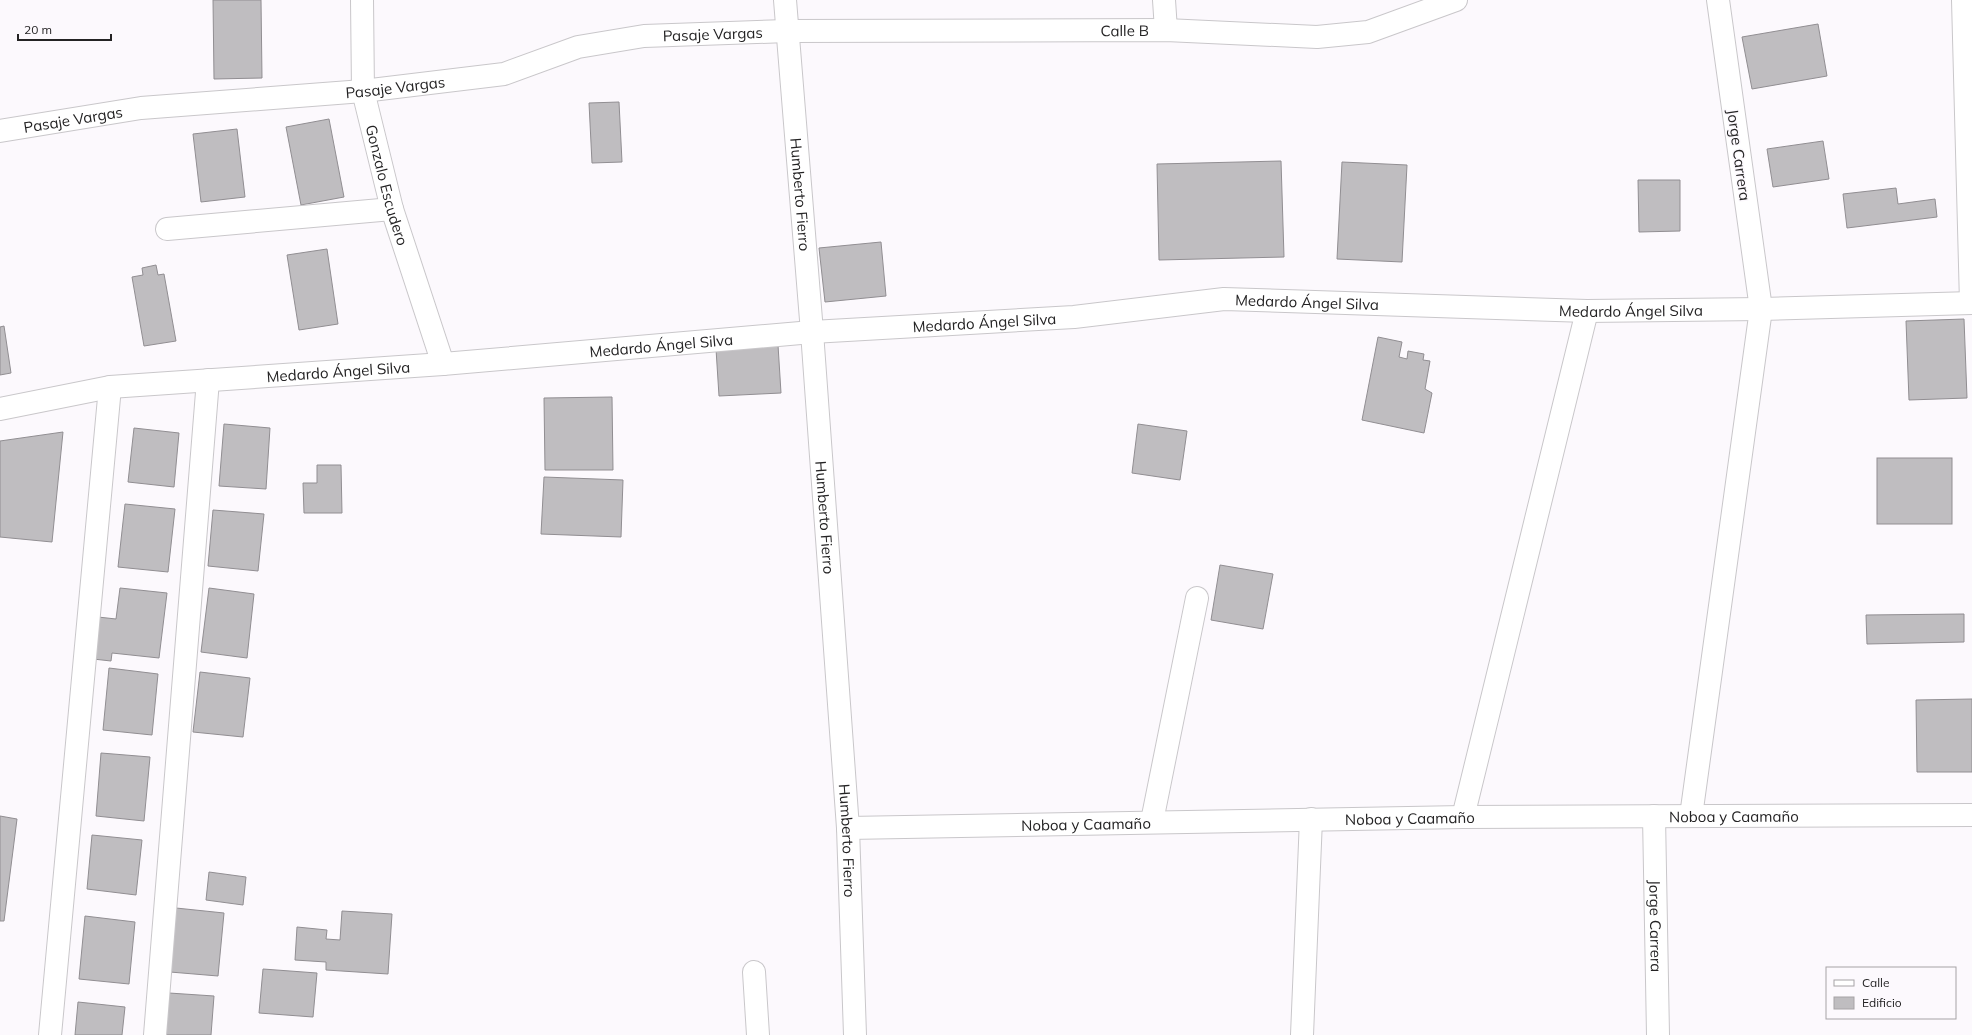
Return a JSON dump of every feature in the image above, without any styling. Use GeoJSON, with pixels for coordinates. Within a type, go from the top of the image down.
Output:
{"type":"FeatureCollection","features":[{"type":"Feature","properties":{"kind":"street","name":"Gonzalo Escudero"},"geometry":{"type":"LineString","coordinates":[[362,0],[363,91],[392,209],[443,364]]}},
{"type":"Feature","properties":{"kind":"street","name":"Humberto Fierro"},"geometry":{"type":"LineString","coordinates":[[784,0],[812,332],[848,828],[855,1035]]}},
{"type":"Feature","properties":{"kind":"street"},"geometry":{"type":"LineString","coordinates":[[1164,0],[1166,30]]}},
{"type":"Feature","properties":{"kind":"street","name":"Calle B"},"geometry":{"type":"LineString","coordinates":[[787,31],[1166,30],[1317,37],[1368,32],[1456,0]]}},
{"type":"Feature","properties":{"kind":"street","name":"Jorge Carrera"},"geometry":{"type":"LineString","coordinates":[[1691,816],[1761,309],[1718,0]]}},
{"type":"Feature","properties":{"kind":"street"},"geometry":{"type":"LineString","coordinates":[[1962,0],[1972,303]]}},
{"type":"Feature","properties":{"kind":"street","name":"Pasaje Vargas"},"geometry":{"type":"LineString","coordinates":[[0,131],[141,108],[363,91],[504,74],[578,47],[644,36],[787,31]]}},
{"type":"Feature","properties":{"kind":"street"},"geometry":{"type":"LineString","coordinates":[[167,229],[392,209]]}},
{"type":"Feature","properties":{"kind":"street","name":"Medardo Ángel Silva"},"geometry":{"type":"LineString","coordinates":[[0,409],[110,387],[443,364],[812,332],[1074,317],[1224,299],[1587,311],[1761,309],[1972,303]]}},
{"type":"Feature","properties":{"kind":"street"},"geometry":{"type":"LineString","coordinates":[[1463,817],[1587,311]]}},
{"type":"Feature","properties":{"kind":"street"},"geometry":{"type":"LineString","coordinates":[[155,1035],[208,380]]}},
{"type":"Feature","properties":{"kind":"street"},"geometry":{"type":"LineString","coordinates":[[50,1035],[110,387]]}},
{"type":"Feature","properties":{"kind":"street"},"geometry":{"type":"LineString","coordinates":[[1152,822],[1197,598]]}},
{"type":"Feature","properties":{"kind":"street","name":"Noboa y Caamaño"},"geometry":{"type":"LineString","coordinates":[[848,828],[1463,817],[1972,815]]}},
{"type":"Feature","properties":{"kind":"street","name":"Jorge Carrera"},"geometry":{"type":"LineString","coordinates":[[1654,816],[1658,1035]]}},
{"type":"Feature","properties":{"kind":"street"},"geometry":{"type":"LineString","coordinates":[[1302,1035],[1311,819]]}},
{"type":"Feature","properties":{"kind":"street"},"geometry":{"type":"LineString","coordinates":[[754,972],[758,1035]]}},
{"type":"Feature","properties":{"kind":"building"},"geometry":{"type":"Polygon","coordinates":[[[213,0],[261,0],[262,78],[214,79],[213,0]]]}},
{"type":"Feature","properties":{"kind":"building"},"geometry":{"type":"Polygon","coordinates":[[[1818,24],[1827,76],[1752,89],[1742,37],[1818,24]]]}},
{"type":"Feature","properties":{"kind":"building"},"geometry":{"type":"Polygon","coordinates":[[[619,102],[622,162],[592,163],[589,103],[619,102]]]}},
{"type":"Feature","properties":{"kind":"building"},"geometry":{"type":"Polygon","coordinates":[[[329,119],[344,197],[301,205],[286,127],[329,119]]]}},
{"type":"Feature","properties":{"kind":"building"},"geometry":{"type":"Polygon","coordinates":[[[237,129],[245,197],[201,202],[193,134],[237,129]]]}},
{"type":"Feature","properties":{"kind":"building"},"geometry":{"type":"Polygon","coordinates":[[[1823,141],[1829,179],[1773,187],[1767,149],[1823,141]]]}},
{"type":"Feature","properties":{"kind":"building"},"geometry":{"type":"Polygon","coordinates":[[[1281,161],[1284,257],[1159,260],[1157,164],[1281,161]]]}},
{"type":"Feature","properties":{"kind":"building"},"geometry":{"type":"Polygon","coordinates":[[[1342,162],[1407,165],[1402,262],[1337,259],[1342,162]]]}},
{"type":"Feature","properties":{"kind":"building"},"geometry":{"type":"Polygon","coordinates":[[[1638,180],[1680,180],[1680,231],[1639,232],[1638,180]]]}},
{"type":"Feature","properties":{"kind":"building"},"geometry":{"type":"Polygon","coordinates":[[[1896,188],[1898,204],[1935,199],[1937,217],[1847,228],[1843,194],[1896,188]]]}},
{"type":"Feature","properties":{"kind":"building"},"geometry":{"type":"Polygon","coordinates":[[[881,242],[886,296],[825,302],[819,248],[881,242]]]}},
{"type":"Feature","properties":{"kind":"building"},"geometry":{"type":"Polygon","coordinates":[[[327,249],[338,324],[299,330],[287,255],[327,249]]]}},
{"type":"Feature","properties":{"kind":"building"},"geometry":{"type":"Polygon","coordinates":[[[156,265],[158,275],[164,274],[176,341],[144,346],[132,277],[143,275],[142,268],[156,265]]]}},
{"type":"Feature","properties":{"kind":"building"},"geometry":{"type":"Polygon","coordinates":[[[1964,319],[1967,398],[1909,400],[1906,321],[1964,319]]]}},
{"type":"Feature","properties":{"kind":"building"},"geometry":{"type":"Polygon","coordinates":[[[4,326],[11,373],[0,375],[0,327],[4,326]]]}},
{"type":"Feature","properties":{"kind":"building"},"geometry":{"type":"Polygon","coordinates":[[[1378,337],[1402,342],[1399,357],[1407,359],[1408,351],[1424,354],[1423,360],[1430,361],[1425,389],[1432,393],[1424,433],[1362,420],[1378,337]]]}},
{"type":"Feature","properties":{"kind":"building"},"geometry":{"type":"Polygon","coordinates":[[[778,345],[781,393],[719,396],[716,349],[778,345]]]}},
{"type":"Feature","properties":{"kind":"building"},"geometry":{"type":"Polygon","coordinates":[[[612,397],[613,470],[545,470],[544,398],[612,397]]]}},
{"type":"Feature","properties":{"kind":"building"},"geometry":{"type":"Polygon","coordinates":[[[224,424],[270,428],[266,489],[219,486],[224,424]]]}},
{"type":"Feature","properties":{"kind":"building"},"geometry":{"type":"Polygon","coordinates":[[[1138,424],[1187,431],[1180,480],[1132,473],[1138,424]]]}},
{"type":"Feature","properties":{"kind":"building"},"geometry":{"type":"Polygon","coordinates":[[[134,428],[179,433],[174,487],[128,482],[134,428]]]}},
{"type":"Feature","properties":{"kind":"building"},"geometry":{"type":"Polygon","coordinates":[[[63,432],[52,542],[0,537],[0,441],[63,432]]]}},
{"type":"Feature","properties":{"kind":"building"},"geometry":{"type":"Polygon","coordinates":[[[1877,458],[1952,458],[1952,524],[1877,524],[1877,458]]]}},
{"type":"Feature","properties":{"kind":"building"},"geometry":{"type":"Polygon","coordinates":[[[317,465],[341,465],[342,513],[304,513],[303,483],[317,483],[317,465]]]}},
{"type":"Feature","properties":{"kind":"building"},"geometry":{"type":"Polygon","coordinates":[[[544,477],[623,480],[621,537],[541,534],[544,477]]]}},
{"type":"Feature","properties":{"kind":"building"},"geometry":{"type":"Polygon","coordinates":[[[125,504],[175,509],[168,572],[118,567],[125,504]]]}},
{"type":"Feature","properties":{"kind":"building"},"geometry":{"type":"Polygon","coordinates":[[[213,510],[264,514],[258,571],[208,566],[213,510]]]}},
{"type":"Feature","properties":{"kind":"building"},"geometry":{"type":"Polygon","coordinates":[[[1220,565],[1273,574],[1263,629],[1211,620],[1220,565]]]}},
{"type":"Feature","properties":{"kind":"building"},"geometry":{"type":"Polygon","coordinates":[[[120,588],[167,593],[159,658],[112,653],[111,661],[93,659],[98,617],[116,619],[120,588]]]}},
{"type":"Feature","properties":{"kind":"building"},"geometry":{"type":"Polygon","coordinates":[[[209,588],[254,594],[247,658],[201,652],[209,588]]]}},
{"type":"Feature","properties":{"kind":"building"},"geometry":{"type":"Polygon","coordinates":[[[1964,614],[1964,642],[1867,644],[1866,615],[1964,614]]]}},
{"type":"Feature","properties":{"kind":"building"},"geometry":{"type":"Polygon","coordinates":[[[109,668],[158,674],[152,735],[103,730],[109,668]]]}},
{"type":"Feature","properties":{"kind":"building"},"geometry":{"type":"Polygon","coordinates":[[[200,672],[250,678],[243,737],[193,732],[200,672]]]}},
{"type":"Feature","properties":{"kind":"building"},"geometry":{"type":"Polygon","coordinates":[[[1972,699],[1972,772],[1917,772],[1916,700],[1972,699]]]}},
{"type":"Feature","properties":{"kind":"building"},"geometry":{"type":"Polygon","coordinates":[[[101,753],[150,757],[144,821],[96,816],[101,753]]]}},
{"type":"Feature","properties":{"kind":"building"},"geometry":{"type":"Polygon","coordinates":[[[0,816],[17,819],[4,921],[0,921],[0,816]]]}},
{"type":"Feature","properties":{"kind":"building"},"geometry":{"type":"Polygon","coordinates":[[[92,835],[142,840],[136,895],[87,889],[92,835]]]}},
{"type":"Feature","properties":{"kind":"building"},"geometry":{"type":"Polygon","coordinates":[[[209,872],[246,877],[243,905],[206,900],[209,872]]]}},
{"type":"Feature","properties":{"kind":"building"},"geometry":{"type":"Polygon","coordinates":[[[176,908],[224,913],[218,976],[170,972],[176,908]]]}},
{"type":"Feature","properties":{"kind":"building"},"geometry":{"type":"Polygon","coordinates":[[[342,911],[392,914],[388,974],[326,970],[326,962],[295,960],[297,927],[327,930],[326,939],[340,940],[342,911]]]}},
{"type":"Feature","properties":{"kind":"building"},"geometry":{"type":"Polygon","coordinates":[[[85,916],[135,922],[129,984],[79,979],[85,916]]]}},
{"type":"Feature","properties":{"kind":"building"},"geometry":{"type":"Polygon","coordinates":[[[263,969],[317,973],[313,1017],[259,1013],[263,969]]]}},
{"type":"Feature","properties":{"kind":"building"},"geometry":{"type":"Polygon","coordinates":[[[169,993],[214,996],[211,1035],[166,1035],[169,993]]]}},
{"type":"Feature","properties":{"kind":"building"},"geometry":{"type":"Polygon","coordinates":[[[78,1002],[125,1007],[122,1035],[75,1035],[78,1002]]]}}]}
